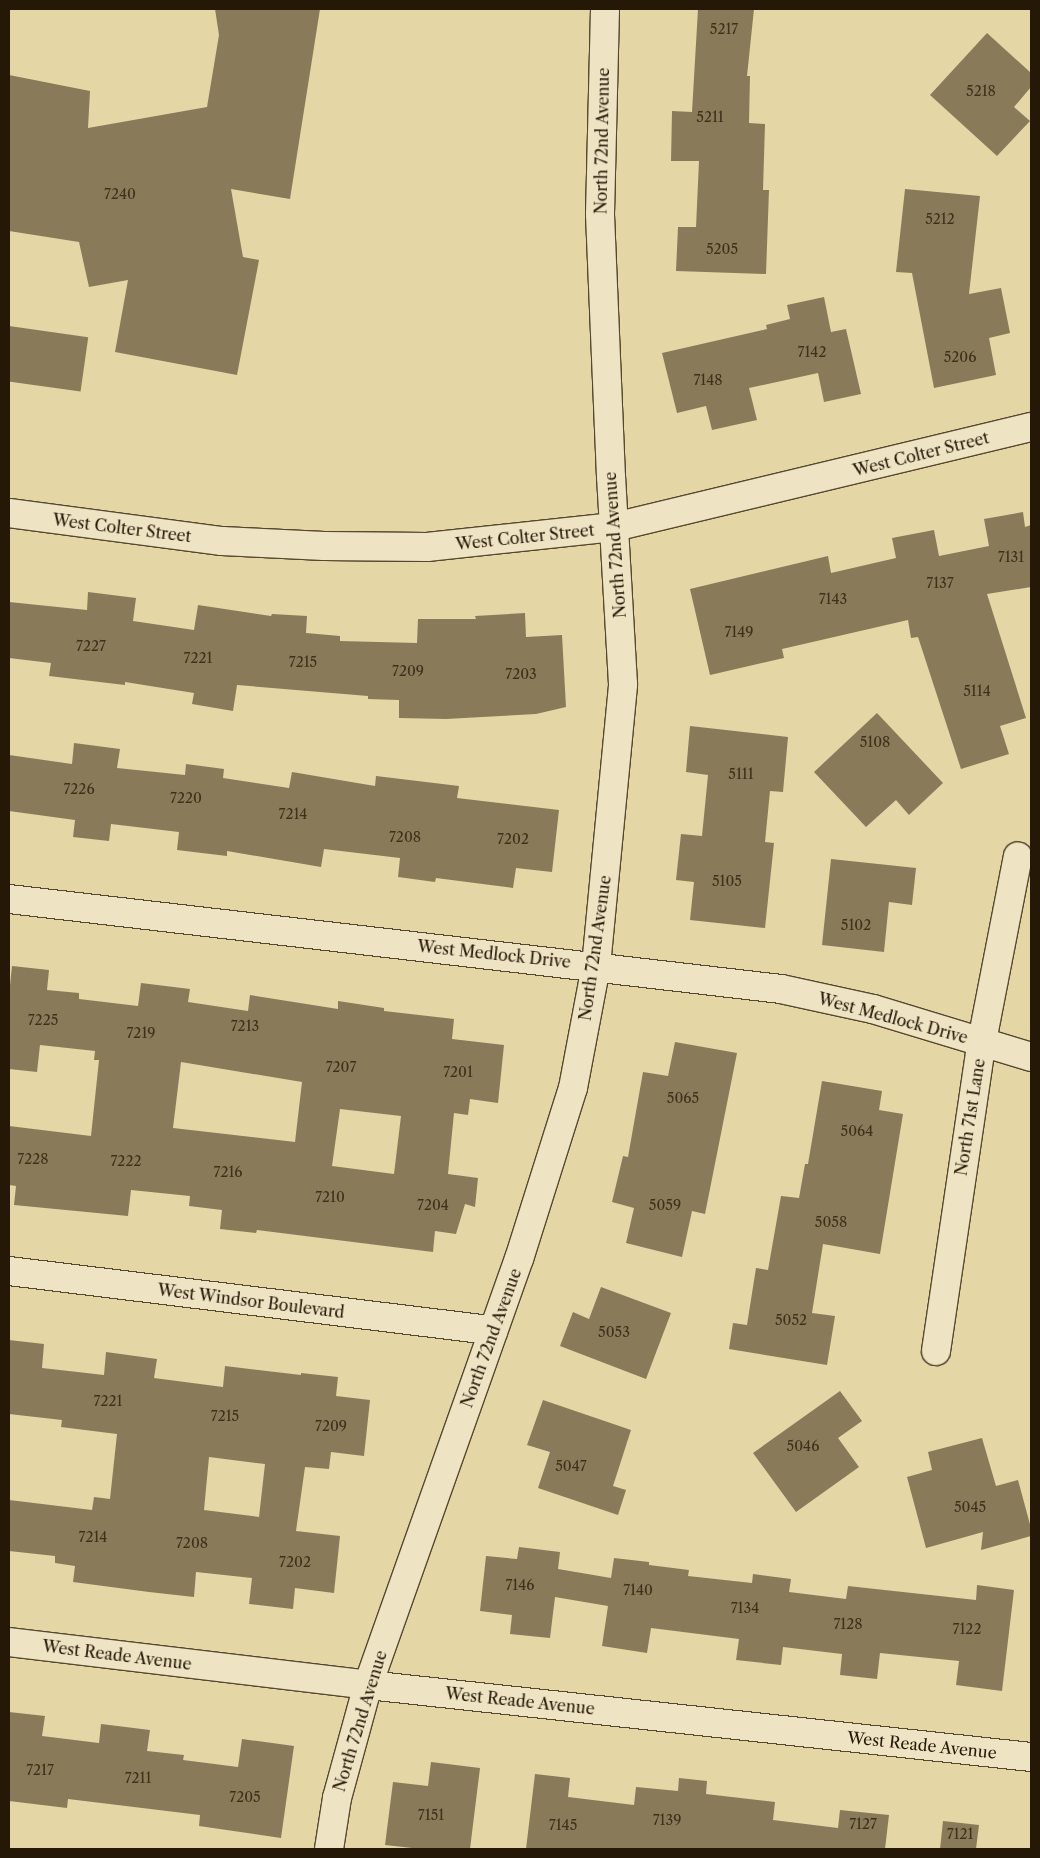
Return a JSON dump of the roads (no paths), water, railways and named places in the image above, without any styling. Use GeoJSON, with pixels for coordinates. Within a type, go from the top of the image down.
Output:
{"type":"FeatureCollection","features":[{"type":"Feature","properties":{"kind":"street","name":"North 72nd Avenue"},"geometry":{"type":"LineString","coordinates":[[329,1849],[337,1798],[368,1685],[519,1259],[573,1088],[596,966],[623,684],[600,214],[605,9]]}},
{"type":"Feature","properties":{"kind":"street","name":"West Colter Street"},"geometry":{"type":"LineString","coordinates":[[9,513],[222,541],[324,546],[427,547],[614,527],[1031,426]]}},
{"type":"Feature","properties":{"kind":"street","name":"North 71st Lane"},"geometry":{"type":"LineString","coordinates":[[936,1351],[982,1041],[1018,856]]}},
{"type":"Feature","properties":{"kind":"street","name":"West Medlock Drive"},"geometry":{"type":"LineString","coordinates":[[9,899],[781,989],[873,1010],[1031,1057]]}},
{"type":"Feature","properties":{"kind":"street","name":"West Windsor Boulevard"},"geometry":{"type":"LineString","coordinates":[[9,1271],[494,1330]]}},
{"type":"Feature","properties":{"kind":"street","name":"West Reade Avenue"},"geometry":{"type":"LineString","coordinates":[[9,1642],[368,1685],[1031,1757]]}}]}
